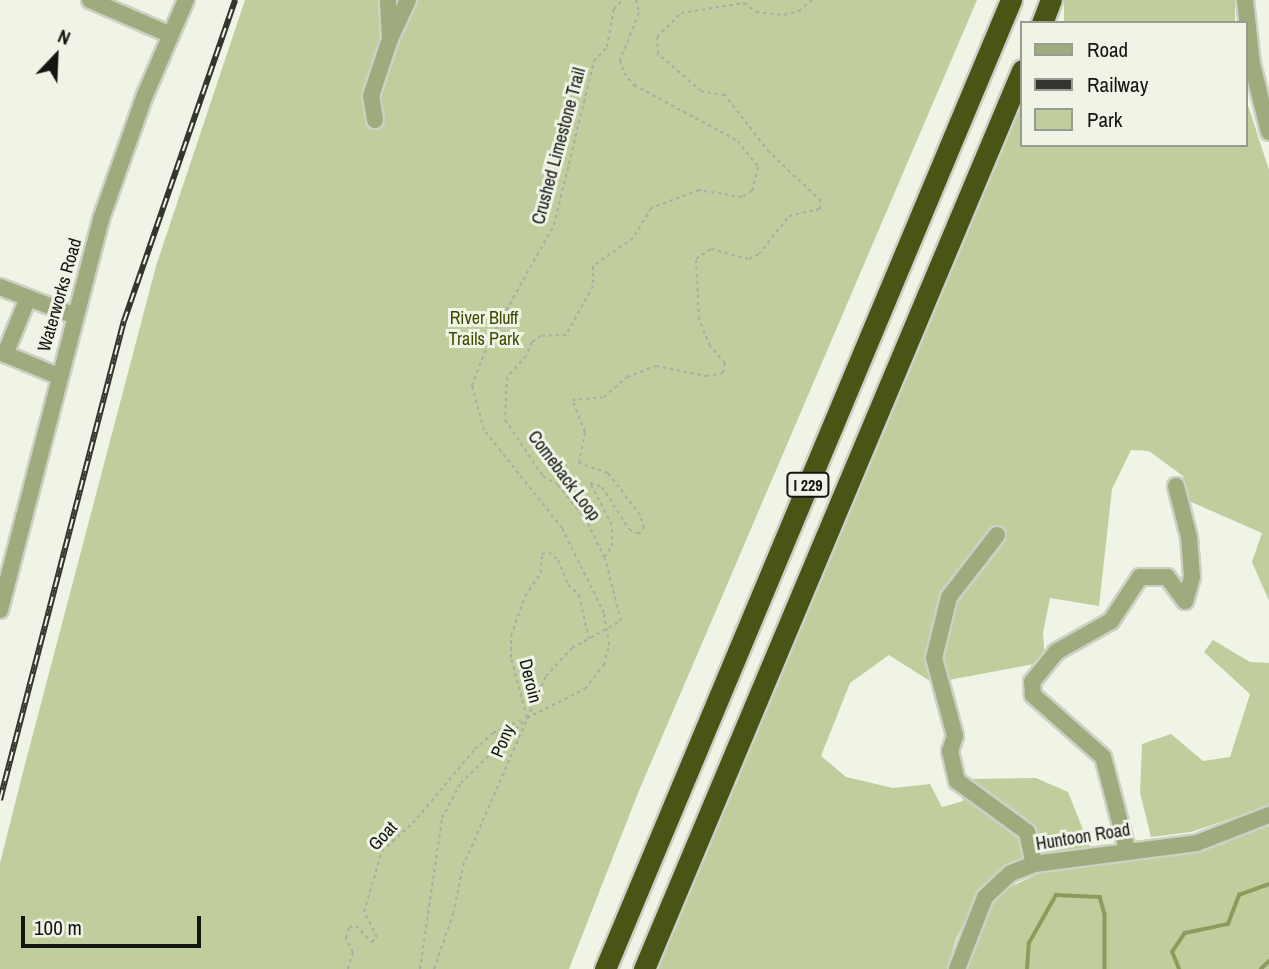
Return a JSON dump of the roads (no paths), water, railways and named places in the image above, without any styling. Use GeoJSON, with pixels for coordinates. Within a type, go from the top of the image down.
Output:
{"type":"FeatureCollection","features":[{"type":"Feature","properties":{"kind":"highway","name":"I 229"},"geometry":{"type":"LineString","coordinates":[[605,969],[1011,0]]}},
{"type":"Feature","properties":{"kind":"highway"},"geometry":{"type":"LineString","coordinates":[[1043,21],[1051,0]]}},
{"type":"Feature","properties":{"kind":"highway","name":"I 229"},"geometry":{"type":"LineString","coordinates":[[644,969],[1020,75]]}},
{"type":"Feature","properties":{"kind":"street"},"geometry":{"type":"LineString","coordinates":[[90,0],[171,35]]}},
{"type":"Feature","properties":{"kind":"street","name":"Waterworks Road"},"geometry":{"type":"LineString","coordinates":[[0,610],[58,376],[126,144],[186,0]]}},
{"type":"Feature","properties":{"kind":"street"},"geometry":{"type":"LineString","coordinates":[[388,0],[390,39]]}},
{"type":"Feature","properties":{"kind":"street"},"geometry":{"type":"LineString","coordinates":[[374,120],[371,96],[390,39],[408,0]]}},
{"type":"Feature","properties":{"kind":"street"},"geometry":{"type":"LineString","coordinates":[[1245,0],[1247,21]]}},
{"type":"Feature","properties":{"kind":"street"},"geometry":{"type":"LineString","coordinates":[[1248,27],[1252,64],[1269,132]]}},
{"type":"Feature","properties":{"kind":"street"},"geometry":{"type":"LineString","coordinates":[[0,287],[75,316]]}},
{"type":"Feature","properties":{"kind":"street"},"geometry":{"type":"LineString","coordinates":[[28,298],[5,354],[58,376]]}},
{"type":"Feature","properties":{"kind":"street"},"geometry":{"type":"LineString","coordinates":[[1127,849],[1102,757],[1033,695],[1032,681],[1056,652],[1111,621],[1140,577],[1167,577],[1185,601],[1192,577],[1189,537],[1176,486]]}},
{"type":"Feature","properties":{"kind":"street"},"geometry":{"type":"LineString","coordinates":[[997,535],[949,597],[934,658],[955,736],[950,751],[957,781],[1027,832],[1034,863]]}},
{"type":"Feature","properties":{"kind":"street","name":"Huntoon Road"},"geometry":{"type":"LineString","coordinates":[[957,969],[985,897],[1011,873],[1034,863],[1127,849],[1198,843],[1269,815]]}},
{"type":"Feature","properties":{"kind":"waterway"},"geometry":{"type":"LineString","coordinates":[[1179,969],[1172,952],[1185,933],[1228,924],[1239,895],[1269,884]]}},
{"type":"Feature","properties":{"kind":"waterway"},"geometry":{"type":"LineString","coordinates":[[1027,969],[1029,943],[1056,895],[1100,897],[1105,914],[1105,969]]}},
{"type":"Feature","properties":{"kind":"waterway"},"geometry":{"type":"LineString","coordinates":[[1261,969],[1269,961]]}},
{"type":"Feature","properties":{"kind":"railway"},"geometry":{"type":"LineString","coordinates":[[0,800],[124,321],[235,0]]}},
{"type":"Feature","properties":{"kind":"park label","name":"River Bluff Trails Park"},"geometry":{"type":"Point","coordinates":[484,329]}}]}
